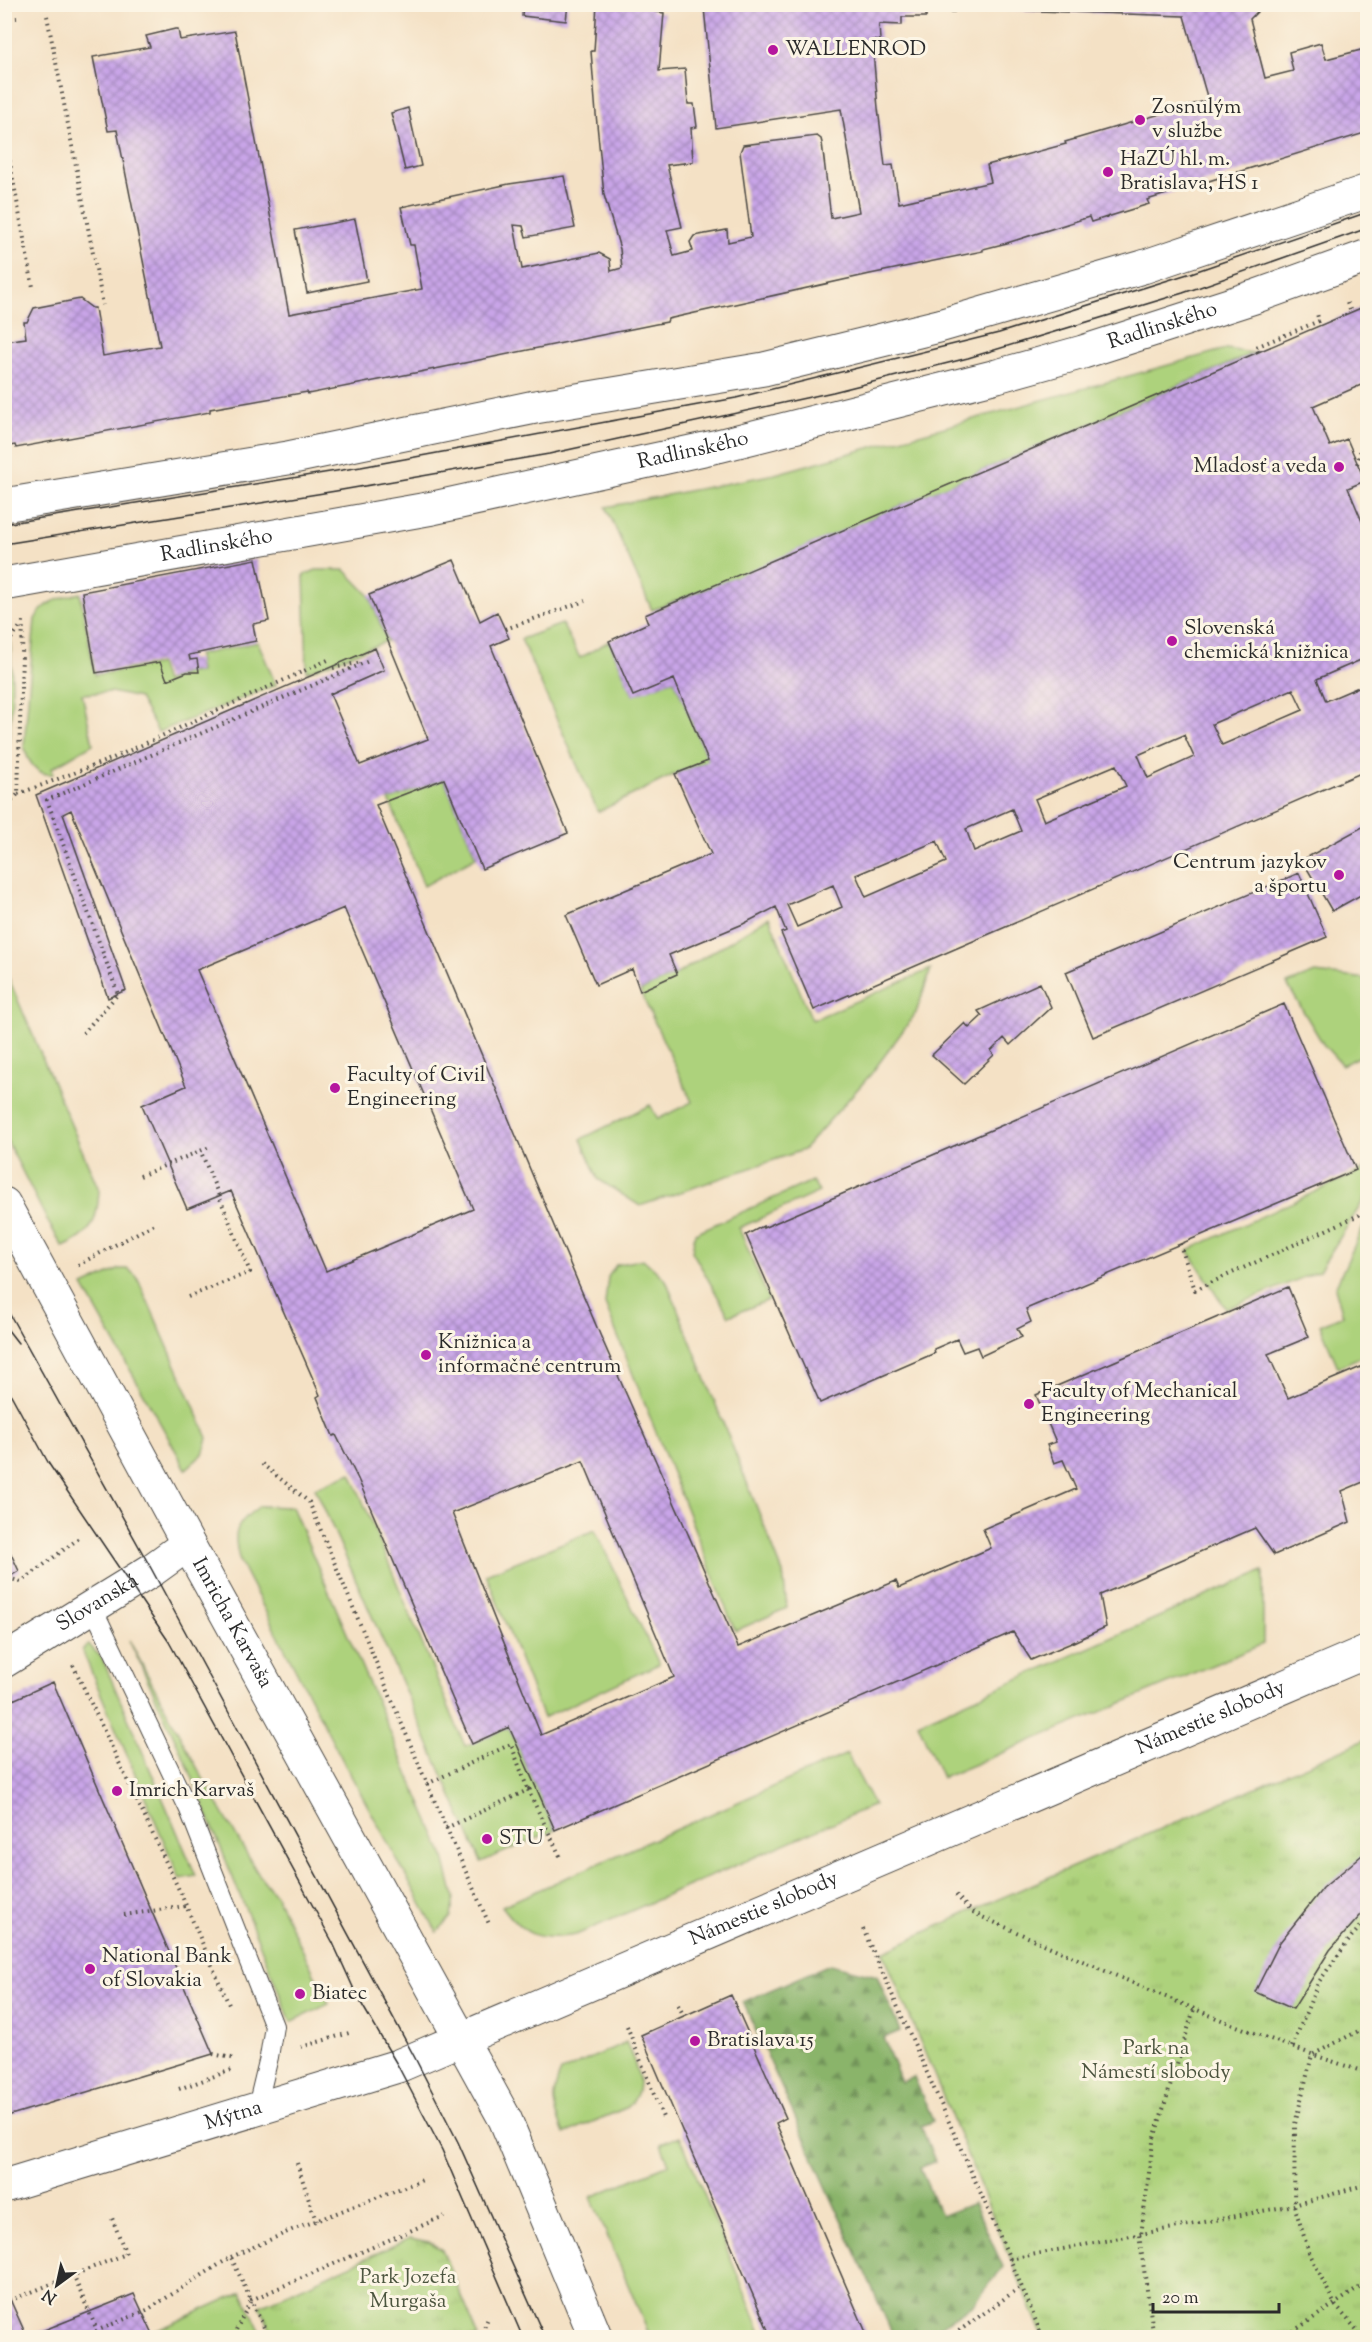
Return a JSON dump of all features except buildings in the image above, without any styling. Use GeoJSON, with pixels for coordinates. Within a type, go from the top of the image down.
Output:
{"type":"FeatureCollection","features":[{"type":"Feature","properties":{"kind":"street"},"geometry":{"type":"LineString","coordinates":[[4,505],[288,458],[535,407],[764,369],[939,326],[1143,267],[1368,191]]}},
{"type":"Feature","properties":{"kind":"street","name":"Radlinského"},"geometry":{"type":"LineString","coordinates":[[4,584],[434,508],[718,446],[1083,352],[1254,297],[1368,256]]}},
{"type":"Feature","properties":{"kind":"street","name":"Imricha Karvaša"},"geometry":{"type":"LineString","coordinates":[[4,1204],[188,1544],[461,2039]]}},
{"type":"Feature","properties":{"kind":"street","name":"Slovanská"},"geometry":{"type":"LineString","coordinates":[[4,1660],[152,1570],[188,1544]]}},
{"type":"Feature","properties":{"kind":"street","name":"Námestie slobody"},"geometry":{"type":"LineString","coordinates":[[461,2039],[1368,1651]]}},
{"type":"Feature","properties":{"kind":"street"},"geometry":{"type":"LineString","coordinates":[[461,2039],[505,2119],[596,2337]]}},
{"type":"Feature","properties":{"kind":"street","name":"Mýtna"},"geometry":{"type":"LineString","coordinates":[[4,2186],[257,2107],[370,2075],[461,2039]]}},
{"type":"Feature","properties":{"kind":"lane"},"geometry":{"type":"LineString","coordinates":[[92,1606],[189,1810],[274,2026],[262,2060],[257,2107]]}},
{"type":"Feature","properties":{"kind":"path"},"geometry":{"type":"LineString","coordinates":[[47,16],[103,305]]}},
{"type":"Feature","properties":{"kind":"path"},"geometry":{"type":"LineString","coordinates":[[4,19],[17,18]]}},
{"type":"Feature","properties":{"kind":"path"},"geometry":{"type":"LineString","coordinates":[[4,131],[33,287]]}},
{"type":"Feature","properties":{"kind":"path"},"geometry":{"type":"LineString","coordinates":[[1258,352],[1256,346],[1319,321],[1314,305]]}},
{"type":"Feature","properties":{"kind":"path"},"geometry":{"type":"LineString","coordinates":[[1357,464],[1368,422]]}},
{"type":"Feature","properties":{"kind":"path"},"geometry":{"type":"LineString","coordinates":[[505,629],[585,601]]}},
{"type":"Feature","properties":{"kind":"path"},"geometry":{"type":"LineString","coordinates":[[4,648],[23,623]]}},
{"type":"Feature","properties":{"kind":"path"},"geometry":{"type":"LineString","coordinates":[[18,794],[111,759],[328,660]]}},
{"type":"Feature","properties":{"kind":"path"},"geometry":{"type":"LineString","coordinates":[[82,1033],[118,994],[47,800],[371,660],[333,668]]}},
{"type":"Feature","properties":{"kind":"path"},"geometry":{"type":"LineString","coordinates":[[140,1176],[212,1146]]}},
{"type":"Feature","properties":{"kind":"path"},"geometry":{"type":"LineString","coordinates":[[188,1298],[250,1272],[201,1152]]}},
{"type":"Feature","properties":{"kind":"path"},"geometry":{"type":"LineString","coordinates":[[1180,1244],[1195,1290],[1359,1215],[1368,1204]]}},
{"type":"Feature","properties":{"kind":"path"},"geometry":{"type":"LineString","coordinates":[[46,1283],[156,1223]]}},
{"type":"Feature","properties":{"kind":"path"},"geometry":{"type":"LineString","coordinates":[[262,1464],[309,1502],[427,1784],[490,1926]]}},
{"type":"Feature","properties":{"kind":"path"},"geometry":{"type":"LineString","coordinates":[[4,1572],[8,1579],[21,1582],[78,1539]]}},
{"type":"Feature","properties":{"kind":"path"},"geometry":{"type":"LineString","coordinates":[[92,1606],[68,1654],[186,1906],[231,2010]]}},
{"type":"Feature","properties":{"kind":"path"},"geometry":{"type":"LineString","coordinates":[[427,1784],[511,1744],[528,1790],[561,1858]]}},
{"type":"Feature","properties":{"kind":"path"},"geometry":{"type":"LineString","coordinates":[[446,1828],[535,1786]]}},
{"type":"Feature","properties":{"kind":"path"},"geometry":{"type":"LineString","coordinates":[[956,1895],[971,1911],[982,1917],[1194,2009],[1312,2055],[1368,2073]]}},
{"type":"Feature","properties":{"kind":"path"},"geometry":{"type":"LineString","coordinates":[[124,1916],[186,1906]]}},
{"type":"Feature","properties":{"kind":"path"},"geometry":{"type":"LineString","coordinates":[[1292,2047],[1318,1983],[1352,1936],[1368,1919]]}},
{"type":"Feature","properties":{"kind":"path"},"geometry":{"type":"LineString","coordinates":[[863,1929],[1022,2286],[1042,2337]]}},
{"type":"Feature","properties":{"kind":"path"},"geometry":{"type":"LineString","coordinates":[[678,2005],[684,2016]]}},
{"type":"Feature","properties":{"kind":"path"},"geometry":{"type":"LineString","coordinates":[[1154,2337],[1139,2235],[1141,2235],[1153,2142],[1194,2009]]}},
{"type":"Feature","properties":{"kind":"path"},"geometry":{"type":"LineString","coordinates":[[627,2026],[664,2120]]}},
{"type":"Feature","properties":{"kind":"path"},"geometry":{"type":"LineString","coordinates":[[1364,2337],[1335,2305],[1310,2252],[1294,2205],[1295,2124],[1312,2055],[1368,2026]]}},
{"type":"Feature","properties":{"kind":"path"},"geometry":{"type":"LineString","coordinates":[[170,2093],[349,2032]]}},
{"type":"Feature","properties":{"kind":"path"},"geometry":{"type":"LineString","coordinates":[[213,2054],[262,2060]]}},
{"type":"Feature","properties":{"kind":"path"},"geometry":{"type":"LineString","coordinates":[[297,2163],[316,2221]]}},
{"type":"Feature","properties":{"kind":"path"},"geometry":{"type":"LineString","coordinates":[[79,2337],[147,2310],[231,2256],[425,2179]]}},
{"type":"Feature","properties":{"kind":"path"},"geometry":{"type":"LineString","coordinates":[[1010,2259],[1294,2205],[1368,2184]]}},
{"type":"Feature","properties":{"kind":"path"},"geometry":{"type":"LineString","coordinates":[[232,2337],[250,2300],[444,2216]]}},
{"type":"Feature","properties":{"kind":"path"},"geometry":{"type":"LineString","coordinates":[[4,2303],[126,2254],[112,2218]]}},
{"type":"Feature","properties":{"kind":"path"},"geometry":{"type":"LineString","coordinates":[[231,2256],[269,2337]]}},
{"type":"Feature","properties":{"kind":"path"},"geometry":{"type":"LineString","coordinates":[[72,2275],[97,2330]]}},
{"type":"Feature","properties":{"kind":"path"},"geometry":{"type":"LineString","coordinates":[[1283,2337],[1368,2282]]}},
{"type":"Feature","properties":{"kind":"path"},"geometry":{"type":"LineString","coordinates":[[949,2337],[1022,2286]]}},
{"type":"Feature","properties":{"kind":"path"},"geometry":{"type":"LineString","coordinates":[[480,2337],[488,2318]]}},
{"type":"Feature","properties":{"kind":"green space"},"geometry":{"type":"Polygon","coordinates":[[[1226,349],[1254,353],[724,582],[652,610],[606,507],[775,474],[1226,349]]]}},
{"type":"Feature","properties":{"kind":"green space"},"geometry":{"type":"Polygon","coordinates":[[[316,570],[345,570],[369,595],[387,641],[307,672],[304,575],[316,570]]]}},
{"type":"Feature","properties":{"kind":"green space"},"geometry":{"type":"Polygon","coordinates":[[[80,593],[95,675],[159,664],[165,682],[186,673],[200,672],[198,655],[258,642],[276,685],[158,732],[139,698],[111,692],[82,694],[93,744],[52,768],[53,774],[37,770],[27,757],[24,746],[35,619],[48,604],[80,593]]]}},
{"type":"Feature","properties":{"kind":"green space"},"geometry":{"type":"Polygon","coordinates":[[[4,599],[6,599],[8,619],[12,680],[11,721],[5,760],[4,599]]]}},
{"type":"Feature","properties":{"kind":"green space"},"geometry":{"type":"Polygon","coordinates":[[[562,624],[580,658],[609,641],[633,695],[674,679],[708,761],[675,774],[598,812],[521,639],[562,624]]]}},
{"type":"Feature","properties":{"kind":"green space"},"geometry":{"type":"Polygon","coordinates":[[[444,779],[476,857],[424,886],[389,800],[444,779]]]}},
{"type":"Feature","properties":{"kind":"green space"},"geometry":{"type":"Polygon","coordinates":[[[769,917],[812,1020],[931,969],[916,1013],[871,1074],[803,1150],[640,1206],[598,1179],[581,1139],[650,1105],[658,1119],[692,1102],[640,991],[677,974],[769,917]]]}},
{"type":"Feature","properties":{"kind":"green space"},"geometry":{"type":"Polygon","coordinates":[[[5,970],[99,1190],[97,1210],[92,1226],[81,1238],[63,1247],[5,1137],[5,970]]]}},
{"type":"Feature","properties":{"kind":"green space"},"geometry":{"type":"Polygon","coordinates":[[[1315,973],[1367,979],[1367,1053],[1342,1065],[1323,1044],[1287,984],[1315,973]]]}},
{"type":"Feature","properties":{"kind":"green space"},"geometry":{"type":"Polygon","coordinates":[[[1367,1168],[1367,1195],[1319,1271],[1226,1309],[1188,1250],[1367,1168]]]}},
{"type":"Feature","properties":{"kind":"green space"},"geometry":{"type":"Polygon","coordinates":[[[812,1181],[819,1192],[739,1228],[769,1300],[729,1316],[692,1251],[695,1233],[812,1181]]]}},
{"type":"Feature","properties":{"kind":"green space"},"geometry":{"type":"Polygon","coordinates":[[[1367,1218],[1367,1354],[1338,1367],[1320,1325],[1343,1315],[1335,1288],[1367,1218]]]}},
{"type":"Feature","properties":{"kind":"green space"},"geometry":{"type":"Polygon","coordinates":[[[643,1259],[666,1280],[783,1573],[787,1608],[735,1631],[605,1304],[608,1277],[616,1265],[643,1259]]]}},
{"type":"Feature","properties":{"kind":"green space"},"geometry":{"type":"Polygon","coordinates":[[[120,1269],[128,1269],[137,1277],[208,1438],[203,1454],[186,1469],[83,1286],[120,1269]]]}},
{"type":"Feature","properties":{"kind":"green space"},"geometry":{"type":"Polygon","coordinates":[[[351,1473],[465,1746],[509,1727],[555,1830],[481,1862],[315,1488],[351,1473]]]}},
{"type":"Feature","properties":{"kind":"green space"},"geometry":{"type":"Polygon","coordinates":[[[260,1506],[292,1507],[443,1854],[454,1897],[451,1917],[437,1932],[344,1763],[240,1562],[236,1544],[237,1530],[245,1518],[260,1506]]]}},
{"type":"Feature","properties":{"kind":"green space"},"geometry":{"type":"Polygon","coordinates":[[[595,1530],[659,1664],[543,1718],[486,1574],[595,1530]]]}},
{"type":"Feature","properties":{"kind":"green space"},"geometry":{"type":"Polygon","coordinates":[[[1263,1571],[1263,1644],[942,1778],[918,1723],[1263,1571]]]}},
{"type":"Feature","properties":{"kind":"green space"},"geometry":{"type":"Polygon","coordinates":[[[129,1640],[200,1773],[257,1872],[276,1896],[329,2004],[291,2022],[189,1769],[129,1640]]]}},
{"type":"Feature","properties":{"kind":"green space"},"geometry":{"type":"Polygon","coordinates":[[[89,1645],[102,1658],[196,1876],[180,1879],[82,1650],[89,1645]]]}},
{"type":"Feature","properties":{"kind":"green space","name":"Park na Námestí slobody"},"geometry":{"type":"Polygon","coordinates":[[[1367,1739],[1367,2337],[1043,2337],[883,1952],[971,1911],[1367,1739]]]}},
{"type":"Feature","properties":{"kind":"green space"},"geometry":{"type":"Polygon","coordinates":[[[847,1754],[874,1805],[576,1935],[542,1937],[534,1934],[518,1924],[502,1906],[847,1754]]]}},
{"type":"Feature","properties":{"kind":"green space"},"geometry":{"type":"Polygon","coordinates":[[[830,1964],[877,1976],[900,2031],[883,2038],[901,2082],[914,2077],[933,2121],[921,2126],[935,2161],[920,2168],[941,2216],[974,2203],[1003,2267],[974,2304],[924,2337],[894,2337],[743,2002],[830,1964]]]}},
{"type":"Feature","properties":{"kind":"green space"},"geometry":{"type":"Polygon","coordinates":[[[626,2042],[638,2076],[638,2092],[634,2099],[628,2107],[564,2134],[554,2103],[555,2089],[561,2072],[626,2042]]]}},
{"type":"Feature","properties":{"kind":"green space"},"geometry":{"type":"Polygon","coordinates":[[[680,2136],[763,2337],[650,2337],[591,2197],[669,2164],[661,2144],[680,2136]]]}},
{"type":"Feature","properties":{"kind":"green space","name":"Park Jozefa Murgaša"},"geometry":{"type":"Polygon","coordinates":[[[410,2238],[429,2242],[442,2250],[479,2337],[274,2337],[260,2306],[410,2238]]]}},
{"type":"Feature","properties":{"kind":"green space"},"geometry":{"type":"Polygon","coordinates":[[[242,2292],[263,2337],[158,2337],[156,2331],[242,2292]]]}},
{"type":"Feature","properties":{"kind":"tram line"},"geometry":{"type":"LineString","coordinates":[[4,524],[361,467],[736,398],[999,333],[1191,273],[1368,212]]}},
{"type":"Feature","properties":{"kind":"tram line"},"geometry":{"type":"LineString","coordinates":[[4,544],[336,491],[549,454],[833,392],[968,358],[1183,293],[1368,228]]}},
{"type":"Feature","properties":{"kind":"tram line"},"geometry":{"type":"LineString","coordinates":[[4,1304],[152,1570],[415,2058],[458,2142],[545,2338]]}},
{"type":"Feature","properties":{"kind":"tram line"},"geometry":{"type":"LineString","coordinates":[[4,1325],[18,1343]]}},
{"type":"Feature","properties":{"kind":"tram line"},"geometry":{"type":"LineString","coordinates":[[4,1382],[49,1464],[169,1642],[333,1943],[357,1996],[398,2066],[442,2150],[523,2338]]}},
{"type":"Feature","properties":{"kind":"place","name":"WALLENROD"},"geometry":{"type":"Point","coordinates":[773,50]}},
{"type":"Feature","properties":{"kind":"place","name":"Zosnulým v službe"},"geometry":{"type":"Point","coordinates":[1140,120]}},
{"type":"Feature","properties":{"kind":"place","name":"HaZÚ hl. m. Bratislava, HS 1"},"geometry":{"type":"Point","coordinates":[1108,172]}},
{"type":"Feature","properties":{"kind":"place","name":"Mladosť a veda"},"geometry":{"type":"Point","coordinates":[1339,467]}},
{"type":"Feature","properties":{"kind":"place","name":"Slovenská chemická knižnica"},"geometry":{"type":"Point","coordinates":[1172,641]}},
{"type":"Feature","properties":{"kind":"place","name":"Centrum jazykov a športu"},"geometry":{"type":"Point","coordinates":[1339,875]}},
{"type":"Feature","properties":{"kind":"place","name":"Faculty of Civil Engineering"},"geometry":{"type":"Point","coordinates":[335,1088]}},
{"type":"Feature","properties":{"kind":"place","name":"Knižnica a informačné centrum"},"geometry":{"type":"Point","coordinates":[426,1355]}},
{"type":"Feature","properties":{"kind":"place","name":"Faculty of Mechanical Engineering"},"geometry":{"type":"Point","coordinates":[1029,1404]}},
{"type":"Feature","properties":{"kind":"place","name":"Imrich Karvaš"},"geometry":{"type":"Point","coordinates":[117,1791]}},
{"type":"Feature","properties":{"kind":"place","name":"STU"},"geometry":{"type":"Point","coordinates":[487,1839]}},
{"type":"Feature","properties":{"kind":"place","name":"National Bank of Slovakia"},"geometry":{"type":"Point","coordinates":[90,1969]}},
{"type":"Feature","properties":{"kind":"place","name":"Biatec"},"geometry":{"type":"Point","coordinates":[300,1994]}},
{"type":"Feature","properties":{"kind":"place","name":"Bratislava 15"},"geometry":{"type":"Point","coordinates":[695,2041]}}]}
